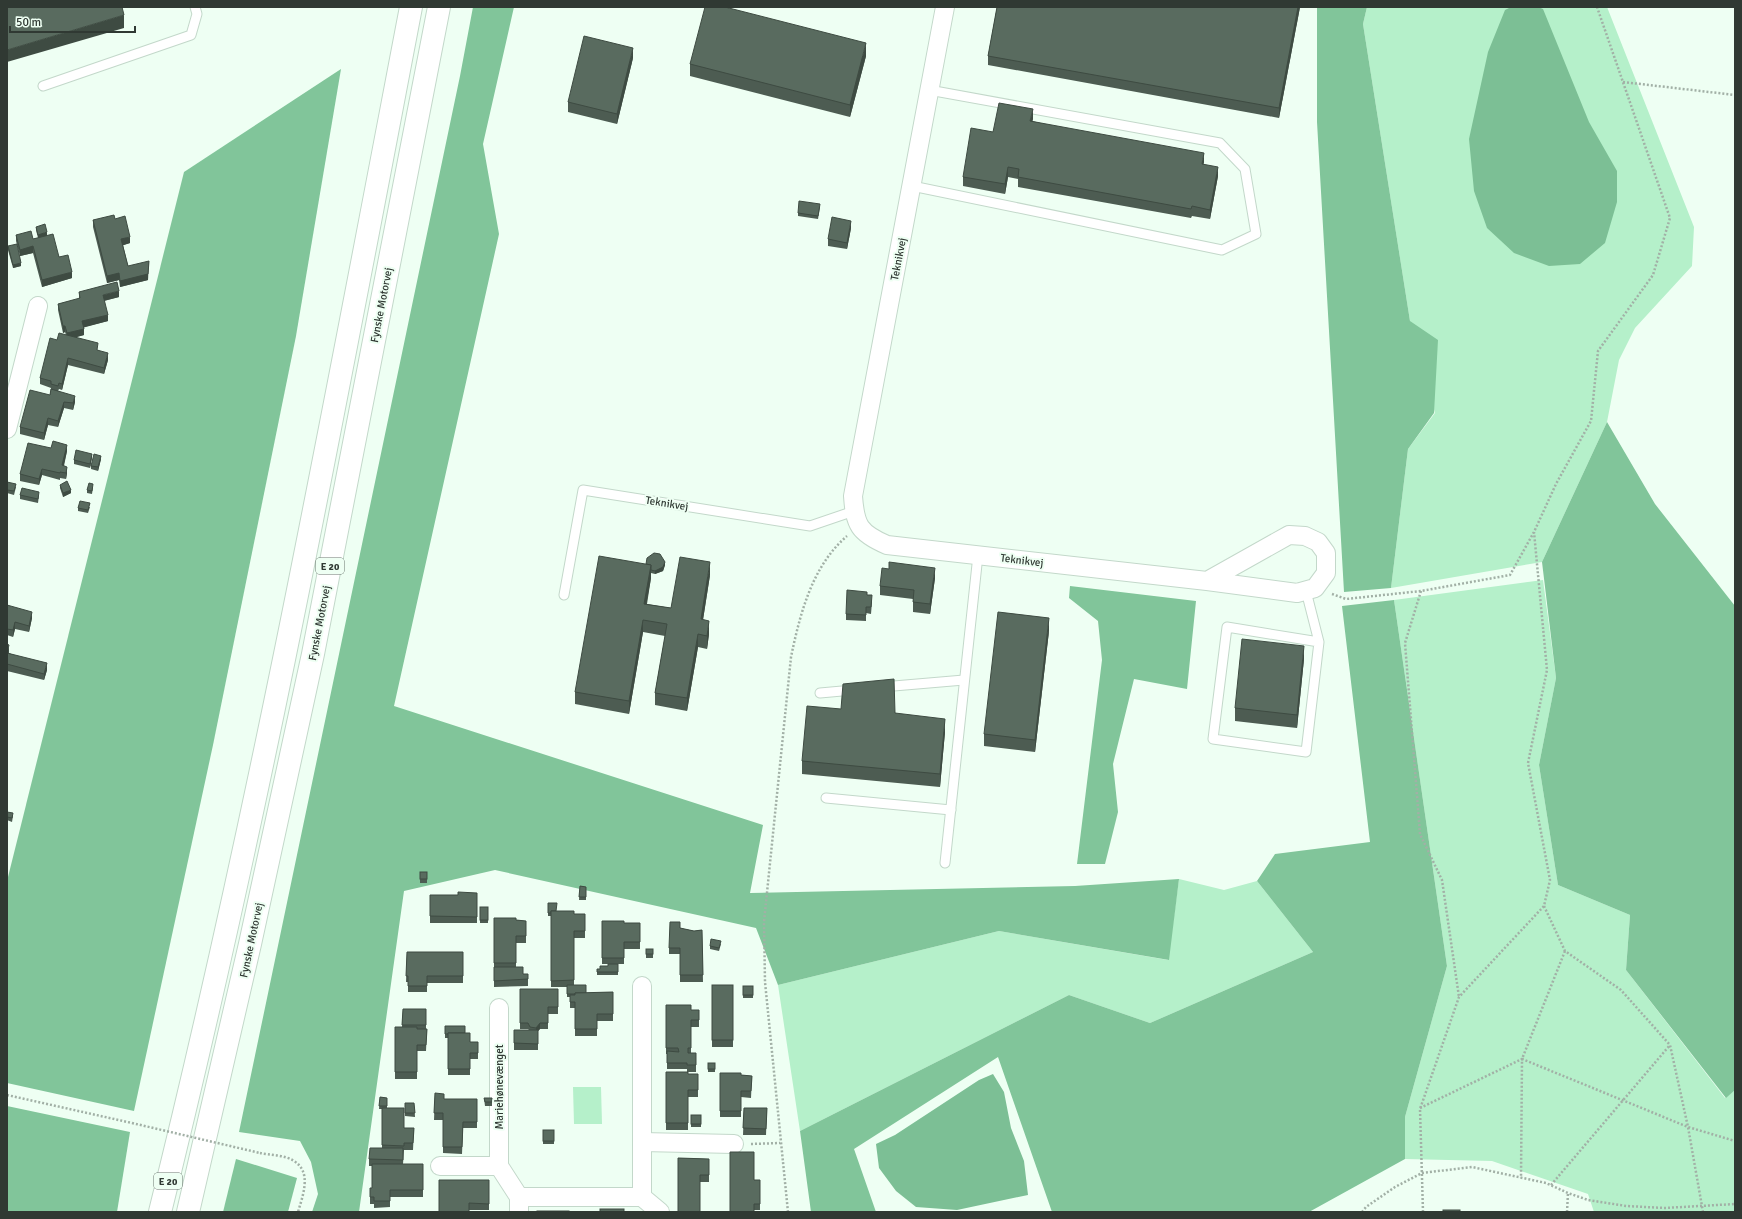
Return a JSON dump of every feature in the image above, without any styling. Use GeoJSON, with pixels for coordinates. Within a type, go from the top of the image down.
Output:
{"type":"FeatureCollection","features":[{"type":"Feature","properties":{"kind":"highway","name":"E 20"},"geometry":{"type":"LineString","coordinates":[[160,1212],[223,940],[284,656],[411,7]]}},
{"type":"Feature","properties":{"kind":"highway","name":"Fynske Motorvej"},"geometry":{"type":"LineString","coordinates":[[188,1212],[235,1012],[313,654],[439,7]]}},
{"type":"Feature","properties":{"kind":"street","name":"Teknikvej"},"geometry":{"type":"LineString","coordinates":[[945,7],[853,496],[856,518],[873,539],[887,545],[1207,580],[1297,593],[1310,589]]}},
{"type":"Feature","properties":{"kind":"street"},"geometry":{"type":"LineString","coordinates":[[7,429],[38,306]]}},
{"type":"Feature","properties":{"kind":"street"},"geometry":{"type":"LineString","coordinates":[[1207,580],[1289,535],[1305,536],[1318,542],[1326,553],[1326,573],[1310,589]]}},
{"type":"Feature","properties":{"kind":"street"},"geometry":{"type":"LineString","coordinates":[[642,986],[642,1197]]}},
{"type":"Feature","properties":{"kind":"street","name":"Mariehønevænget"},"geometry":{"type":"LineString","coordinates":[[499,1008],[499,1166]]}},
{"type":"Feature","properties":{"kind":"street"},"geometry":{"type":"LineString","coordinates":[[642,1142],[734,1144]]}},
{"type":"Feature","properties":{"kind":"street"},"geometry":{"type":"LineString","coordinates":[[440,1166],[499,1166],[519,1205],[642,1197],[660,1212]]}},
{"type":"Feature","properties":{"kind":"lane"},"geometry":{"type":"LineString","coordinates":[[43,86],[191,35],[197,14],[195,7]]}},
{"type":"Feature","properties":{"kind":"lane"},"geometry":{"type":"LineString","coordinates":[[912,186],[1222,250],[1256,234],[1245,169],[1220,143],[929,90]]}},
{"type":"Feature","properties":{"kind":"lane","name":"Teknikvej"},"geometry":{"type":"LineString","coordinates":[[564,595],[583,490],[810,526],[856,518]]}},
{"type":"Feature","properties":{"kind":"lane"},"geometry":{"type":"LineString","coordinates":[[945,863],[978,555]]}},
{"type":"Feature","properties":{"kind":"lane"},"geometry":{"type":"LineString","coordinates":[[1310,589],[1320,642],[1306,752],[1213,740],[1227,627],[1320,642]]}},
{"type":"Feature","properties":{"kind":"lane"},"geometry":{"type":"LineString","coordinates":[[820,693],[964,680]]}},
{"type":"Feature","properties":{"kind":"lane"},"geometry":{"type":"LineString","coordinates":[[826,798],[951,810]]}},
{"type":"Feature","properties":{"kind":"path"},"geometry":{"type":"LineString","coordinates":[[1310,589],[1346,599],[1421,591],[1510,575],[1534,532],[1556,484],[1591,421],[1598,351],[1653,275],[1670,218],[1597,7]]}},
{"type":"Feature","properties":{"kind":"path"},"geometry":{"type":"LineString","coordinates":[[1623,82],[1735,95]]}},
{"type":"Feature","properties":{"kind":"path"},"geometry":{"type":"LineString","coordinates":[[788,1212],[765,982],[764,922],[791,657],[799,618],[819,569],[856,518]]}},
{"type":"Feature","properties":{"kind":"path"},"geometry":{"type":"LineString","coordinates":[[1423,1212],[1420,1109],[1459,997],[1544,906],[1550,880],[1528,763],[1547,670],[1534,532]]}},
{"type":"Feature","properties":{"kind":"path"},"geometry":{"type":"LineString","coordinates":[[1421,591],[1405,643],[1420,834],[1442,880],[1459,997]]}},
{"type":"Feature","properties":{"kind":"path"},"geometry":{"type":"LineString","coordinates":[[1544,906],[1565,951],[1622,990],[1670,1045],[1688,1126],[1703,1212]]}},
{"type":"Feature","properties":{"kind":"path"},"geometry":{"type":"LineString","coordinates":[[1521,1178],[1522,1059],[1565,951]]}},
{"type":"Feature","properties":{"kind":"path"},"geometry":{"type":"LineString","coordinates":[[1551,1186],[1670,1045]]}},
{"type":"Feature","properties":{"kind":"path"},"geometry":{"type":"LineString","coordinates":[[1420,1109],[1522,1059],[1688,1126],[1735,1141]]}},
{"type":"Feature","properties":{"kind":"path"},"geometry":{"type":"LineString","coordinates":[[7,1094],[293,1160],[302,1170],[306,1185],[298,1212]]}},
{"type":"Feature","properties":{"kind":"path"},"geometry":{"type":"LineString","coordinates":[[734,1144],[780,1143]]}},
{"type":"Feature","properties":{"kind":"path"},"geometry":{"type":"LineString","coordinates":[[1362,1212],[1366,1207],[1395,1187],[1422,1173],[1472,1167],[1551,1186],[1568,1194],[1588,1200],[1626,1206],[1665,1208],[1735,1204]]}},
{"type":"Feature","properties":{"kind":"path"},"geometry":{"type":"LineString","coordinates":[[1567,1212],[1568,1194]]}},
{"type":"Feature","properties":{"kind":"shaded area"},"geometry":{"type":"Polygon","coordinates":[[[473,7],[514,7],[483,144],[499,234],[394,706],[763,825],[750,893],[1075,886],[1179,879],[1169,960],[999,931],[778,985],[756,928],[495,870],[404,891],[359,1212],[312,1212],[318,1194],[311,1162],[300,1141],[239,1132],[460,76],[473,7]]]}},
{"type":"Feature","properties":{"kind":"shaded area"},"geometry":{"type":"Polygon","coordinates":[[[1317,7],[1367,7],[1363,24],[1410,321],[1438,340],[1434,413],[1408,449],[1391,588],[1344,592],[1317,122],[1317,7]]]}},
{"type":"Feature","properties":{"kind":"shaded area"},"geometry":{"type":"Polygon","coordinates":[[[1367,7],[1607,7],[1694,227],[1692,266],[1635,328],[1619,360],[1607,422],[1542,562],[1391,588],[1408,449],[1435,413],[1410,321],[1363,24],[1367,7]]]}},
{"type":"Feature","properties":{"kind":"shaded area"},"geometry":{"type":"Polygon","coordinates":[[[1511,7],[1538,7],[1543,9],[1589,122],[1617,171],[1617,202],[1605,243],[1580,264],[1549,266],[1514,253],[1487,228],[1474,191],[1469,139],[1488,52],[1505,10],[1511,7]]]}},
{"type":"Feature","properties":{"kind":"shaded area"},"geometry":{"type":"Polygon","coordinates":[[[341,69],[296,336],[213,745],[134,1111],[7,1083],[7,881],[184,172],[341,69]]]}},
{"type":"Feature","properties":{"kind":"shaded area"},"geometry":{"type":"Polygon","coordinates":[[[1607,422],[1655,504],[1735,606],[1735,1090],[1726,1098],[1626,970],[1630,915],[1558,885],[1539,765],[1556,678],[1542,562],[1607,422]]]}},
{"type":"Feature","properties":{"kind":"shaded area"},"geometry":{"type":"Polygon","coordinates":[[[1543,580],[1556,678],[1539,765],[1558,885],[1630,915],[1626,970],[1725,1098],[1735,1090],[1735,1212],[1594,1212],[1588,1194],[1492,1161],[1405,1159],[1405,1117],[1447,966],[1394,600],[1543,580]]]}},
{"type":"Feature","properties":{"kind":"shaded area"},"geometry":{"type":"Polygon","coordinates":[[[1070,586],[1196,601],[1187,689],[1134,679],[1113,764],[1118,812],[1105,864],[1077,864],[1102,660],[1098,621],[1069,598],[1070,586]]]}},
{"type":"Feature","properties":{"kind":"shaded area"},"geometry":{"type":"Polygon","coordinates":[[[1394,600],[1447,966],[1405,1117],[1405,1159],[1309,1212],[1052,1212],[998,1057],[854,1149],[876,1212],[811,1212],[800,1131],[1069,995],[1150,1023],[1313,952],[1257,881],[1275,854],[1370,842],[1342,606],[1394,600]]]}},
{"type":"Feature","properties":{"kind":"shaded area"},"geometry":{"type":"Polygon","coordinates":[[[1179,879],[1224,890],[1257,881],[1313,952],[1150,1023],[1069,995],[800,1131],[778,985],[999,931],[1168,960],[1179,879]]]}},
{"type":"Feature","properties":{"kind":"shaded area"},"geometry":{"type":"Polygon","coordinates":[[[993,1074],[1004,1092],[1011,1128],[1024,1161],[1028,1195],[957,1210],[916,1207],[896,1191],[879,1168],[876,1144],[895,1135],[979,1080],[993,1074]]]}},
{"type":"Feature","properties":{"kind":"shaded area"},"geometry":{"type":"Polygon","coordinates":[[[573,1087],[601,1087],[602,1124],[574,1124],[573,1087]]]}},
{"type":"Feature","properties":{"kind":"shaded area"},"geometry":{"type":"Polygon","coordinates":[[[7,1106],[130,1132],[117,1212],[7,1212],[7,1106]]]}},
{"type":"Feature","properties":{"kind":"shaded area"},"geometry":{"type":"Polygon","coordinates":[[[236,1159],[297,1178],[288,1212],[223,1212],[236,1159]]]}},
{"type":"Feature","properties":{"kind":"building"},"geometry":{"type":"Polygon","coordinates":[[[7,7],[122,7],[124,15],[7,50],[7,7]]]}},
{"type":"Feature","properties":{"kind":"building"},"geometry":{"type":"Polygon","coordinates":[[[705,7],[725,7],[866,43],[850,105],[690,64],[705,7]]]}},
{"type":"Feature","properties":{"kind":"building"},"geometry":{"type":"Polygon","coordinates":[[[997,7],[1298,7],[1279,108],[988,56],[997,7]]]}},
{"type":"Feature","properties":{"kind":"building"},"geometry":{"type":"Polygon","coordinates":[[[584,36],[633,48],[617,114],[568,102],[584,36]]]}},
{"type":"Feature","properties":{"kind":"building"},"geometry":{"type":"Polygon","coordinates":[[[999,103],[1033,109],[1030,121],[1204,153],[1202,164],[1218,167],[1210,210],[1192,206],[1191,209],[1018,177],[1019,169],[1008,167],[1005,184],[963,177],[971,128],[993,132],[999,103]]]}},
{"type":"Feature","properties":{"kind":"building"},"geometry":{"type":"Polygon","coordinates":[[[799,201],[820,204],[818,216],[798,213],[799,201]]]}},
{"type":"Feature","properties":{"kind":"building"},"geometry":{"type":"Polygon","coordinates":[[[114,215],[115,219],[125,216],[130,237],[121,239],[128,266],[149,261],[148,274],[120,281],[119,273],[107,276],[93,220],[114,215]]]}},
{"type":"Feature","properties":{"kind":"building"},"geometry":{"type":"Polygon","coordinates":[[[832,217],[851,221],[847,243],[828,239],[832,217]]]}},
{"type":"Feature","properties":{"kind":"building"},"geometry":{"type":"Polygon","coordinates":[[[45,224],[47,232],[38,235],[36,227],[45,224]]]}},
{"type":"Feature","properties":{"kind":"building"},"geometry":{"type":"Polygon","coordinates":[[[31,231],[33,239],[53,234],[59,257],[68,255],[72,272],[42,280],[33,246],[20,250],[16,235],[31,231]]]}},
{"type":"Feature","properties":{"kind":"building"},"geometry":{"type":"Polygon","coordinates":[[[17,244],[21,263],[13,265],[8,246],[17,244]]]}},
{"type":"Feature","properties":{"kind":"building"},"geometry":{"type":"Polygon","coordinates":[[[117,282],[119,291],[103,295],[108,315],[82,321],[84,329],[67,333],[65,326],[63,326],[58,304],[80,298],[79,292],[117,282]]]}},
{"type":"Feature","properties":{"kind":"building"},"geometry":{"type":"Polygon","coordinates":[[[59,333],[98,343],[97,350],[108,353],[104,368],[68,358],[62,384],[59,383],[58,386],[51,384],[51,381],[40,378],[50,338],[57,340],[59,333]]]}},
{"type":"Feature","properties":{"kind":"building"},"geometry":{"type":"Polygon","coordinates":[[[51,389],[75,396],[73,403],[64,402],[58,421],[48,418],[44,433],[20,427],[30,390],[50,395],[51,389]]]}},
{"type":"Feature","properties":{"kind":"building"},"geometry":{"type":"Polygon","coordinates":[[[53,441],[67,445],[62,465],[67,467],[66,473],[42,469],[39,479],[20,474],[28,443],[51,448],[53,441]]]}},
{"type":"Feature","properties":{"kind":"building"},"geometry":{"type":"Polygon","coordinates":[[[76,450],[92,454],[90,464],[74,460],[76,450]]]}},
{"type":"Feature","properties":{"kind":"building"},"geometry":{"type":"Polygon","coordinates":[[[94,454],[101,456],[98,467],[91,466],[94,454]]]}},
{"type":"Feature","properties":{"kind":"building"},"geometry":{"type":"Polygon","coordinates":[[[67,481],[71,490],[63,493],[60,485],[67,481]]]}},
{"type":"Feature","properties":{"kind":"building"},"geometry":{"type":"Polygon","coordinates":[[[7,482],[16,484],[14,491],[7,490],[7,482]]]}},
{"type":"Feature","properties":{"kind":"building"},"geometry":{"type":"Polygon","coordinates":[[[89,483],[93,484],[92,491],[87,490],[89,483]]]}},
{"type":"Feature","properties":{"kind":"building"},"geometry":{"type":"Polygon","coordinates":[[[22,488],[39,492],[38,499],[20,495],[22,488]]]}},
{"type":"Feature","properties":{"kind":"building"},"geometry":{"type":"Polygon","coordinates":[[[80,501],[90,503],[88,510],[78,508],[80,501]]]}},
{"type":"Feature","properties":{"kind":"building"},"geometry":{"type":"Polygon","coordinates":[[[654,553],[660,554],[665,562],[663,567],[655,571],[651,570],[651,565],[646,564],[647,558],[654,553]]]}},
{"type":"Feature","properties":{"kind":"building"},"geometry":{"type":"Polygon","coordinates":[[[599,556],[651,565],[644,604],[671,608],[680,557],[710,562],[701,619],[709,621],[707,636],[698,634],[687,698],[655,693],[667,624],[643,620],[629,701],[575,692],[599,556]]]}},
{"type":"Feature","properties":{"kind":"building"},"geometry":{"type":"Polygon","coordinates":[[[889,562],[935,568],[930,604],[913,602],[914,590],[880,586],[882,568],[889,569],[889,562]]]}},
{"type":"Feature","properties":{"kind":"building"},"geometry":{"type":"Polygon","coordinates":[[[847,590],[867,592],[867,595],[872,595],[871,607],[866,607],[866,615],[846,614],[847,590]]]}},
{"type":"Feature","properties":{"kind":"building"},"geometry":{"type":"Polygon","coordinates":[[[7,605],[32,612],[29,626],[15,622],[13,630],[7,629],[7,605]]]}},
{"type":"Feature","properties":{"kind":"building"},"geometry":{"type":"Polygon","coordinates":[[[998,612],[1049,618],[1035,740],[984,734],[998,612]]]}},
{"type":"Feature","properties":{"kind":"building"},"geometry":{"type":"Polygon","coordinates":[[[1242,639],[1304,646],[1297,715],[1235,708],[1242,639]]]}},
{"type":"Feature","properties":{"kind":"building"},"geometry":{"type":"Polygon","coordinates":[[[7,653],[47,663],[44,674],[7,664],[7,653]]]}},
{"type":"Feature","properties":{"kind":"building"},"geometry":{"type":"Polygon","coordinates":[[[894,679],[895,713],[945,719],[940,774],[802,761],[807,706],[841,709],[843,684],[894,679]]]}},
{"type":"Feature","properties":{"kind":"building"},"geometry":{"type":"Polygon","coordinates":[[[7,812],[13,813],[12,818],[7,817],[7,812]]]}},
{"type":"Feature","properties":{"kind":"building"},"geometry":{"type":"Polygon","coordinates":[[[420,872],[427,872],[427,879],[420,879],[420,872]]]}},
{"type":"Feature","properties":{"kind":"building"},"geometry":{"type":"Polygon","coordinates":[[[580,886],[586,887],[586,897],[579,897],[580,886]]]}},
{"type":"Feature","properties":{"kind":"building"},"geometry":{"type":"Polygon","coordinates":[[[458,892],[477,893],[477,917],[430,916],[430,895],[458,895],[458,892]]]}},
{"type":"Feature","properties":{"kind":"building"},"geometry":{"type":"Polygon","coordinates":[[[548,903],[557,903],[556,911],[551,911],[551,913],[548,913],[548,903]]]}},
{"type":"Feature","properties":{"kind":"building"},"geometry":{"type":"Polygon","coordinates":[[[480,907],[488,907],[488,920],[480,920],[480,907]]]}},
{"type":"Feature","properties":{"kind":"building"},"geometry":{"type":"Polygon","coordinates":[[[551,911],[574,911],[574,914],[585,914],[585,931],[574,931],[574,980],[551,981],[551,911]]]}},
{"type":"Feature","properties":{"kind":"building"},"geometry":{"type":"Polygon","coordinates":[[[494,918],[516,918],[516,920],[526,921],[526,936],[516,936],[516,963],[494,963],[494,918]]]}},
{"type":"Feature","properties":{"kind":"building"},"geometry":{"type":"Polygon","coordinates":[[[602,921],[640,923],[640,942],[624,942],[624,958],[602,958],[602,921]]]}},
{"type":"Feature","properties":{"kind":"building"},"geometry":{"type":"Polygon","coordinates":[[[670,922],[680,922],[680,928],[694,931],[702,930],[703,975],[680,975],[680,948],[669,948],[670,922]]]}},
{"type":"Feature","properties":{"kind":"building"},"geometry":{"type":"Polygon","coordinates":[[[711,939],[721,941],[719,948],[710,946],[711,939]]]}},
{"type":"Feature","properties":{"kind":"building"},"geometry":{"type":"Polygon","coordinates":[[[646,949],[653,949],[653,954],[646,954],[646,949]]]}},
{"type":"Feature","properties":{"kind":"building"},"geometry":{"type":"Polygon","coordinates":[[[407,952],[463,952],[463,976],[427,976],[427,986],[408,986],[408,976],[406,976],[407,952]]]}},
{"type":"Feature","properties":{"kind":"building"},"geometry":{"type":"Polygon","coordinates":[[[608,964],[618,964],[618,972],[597,972],[597,969],[600,969],[600,966],[608,966],[608,964]]]}},
{"type":"Feature","properties":{"kind":"building"},"geometry":{"type":"Polygon","coordinates":[[[494,967],[523,967],[523,974],[528,974],[528,979],[494,981],[494,967]]]}},
{"type":"Feature","properties":{"kind":"building"},"geometry":{"type":"Polygon","coordinates":[[[567,985],[586,985],[586,993],[567,994],[567,985]]]}},
{"type":"Feature","properties":{"kind":"building"},"geometry":{"type":"Polygon","coordinates":[[[712,985],[733,985],[733,1040],[712,1040],[712,985]]]}},
{"type":"Feature","properties":{"kind":"building"},"geometry":{"type":"Polygon","coordinates":[[[743,986],[753,986],[753,995],[743,995],[743,986]]]}},
{"type":"Feature","properties":{"kind":"building"},"geometry":{"type":"Polygon","coordinates":[[[520,989],[558,989],[558,1007],[548,1007],[548,1023],[540,1023],[536,1028],[530,1027],[528,1023],[520,1023],[520,989]]]}},
{"type":"Feature","properties":{"kind":"building"},"geometry":{"type":"Polygon","coordinates":[[[613,992],[613,1014],[597,1014],[597,1029],[575,1029],[575,1002],[570,1002],[570,995],[575,995],[575,993],[613,992]]]}},
{"type":"Feature","properties":{"kind":"building"},"geometry":{"type":"Polygon","coordinates":[[[666,1005],[691,1005],[691,1010],[699,1010],[699,1020],[691,1020],[691,1048],[688,1048],[688,1053],[696,1053],[696,1065],[687,1065],[687,1063],[667,1063],[667,1051],[679,1052],[678,1048],[666,1048],[666,1005]]]}},
{"type":"Feature","properties":{"kind":"building"},"geometry":{"type":"Polygon","coordinates":[[[403,1009],[426,1009],[426,1025],[402,1025],[403,1009]]]}},
{"type":"Feature","properties":{"kind":"building"},"geometry":{"type":"Polygon","coordinates":[[[445,1026],[465,1026],[465,1033],[445,1034],[445,1026]]]}},
{"type":"Feature","properties":{"kind":"building"},"geometry":{"type":"Polygon","coordinates":[[[395,1027],[417,1027],[417,1029],[427,1029],[426,1045],[417,1045],[417,1072],[395,1072],[395,1027]]]}},
{"type":"Feature","properties":{"kind":"building"},"geometry":{"type":"Polygon","coordinates":[[[514,1030],[538,1030],[538,1044],[514,1043],[514,1030]]]}},
{"type":"Feature","properties":{"kind":"building"},"geometry":{"type":"Polygon","coordinates":[[[448,1033],[470,1033],[470,1042],[478,1042],[478,1053],[470,1053],[470,1069],[448,1069],[448,1033]]]}},
{"type":"Feature","properties":{"kind":"building"},"geometry":{"type":"Polygon","coordinates":[[[708,1063],[715,1063],[715,1069],[708,1069],[708,1063]]]}},
{"type":"Feature","properties":{"kind":"building"},"geometry":{"type":"Polygon","coordinates":[[[666,1072],[688,1072],[688,1074],[698,1074],[698,1090],[688,1090],[688,1123],[666,1123],[666,1072]]]}},
{"type":"Feature","properties":{"kind":"building"},"geometry":{"type":"Polygon","coordinates":[[[720,1073],[741,1073],[741,1075],[752,1076],[751,1091],[741,1091],[741,1111],[720,1111],[720,1073]]]}},
{"type":"Feature","properties":{"kind":"building"},"geometry":{"type":"Polygon","coordinates":[[[435,1093],[444,1094],[444,1099],[477,1099],[477,1122],[463,1122],[462,1147],[443,1147],[443,1113],[434,1113],[435,1093]]]}},
{"type":"Feature","properties":{"kind":"building"},"geometry":{"type":"Polygon","coordinates":[[[380,1097],[387,1098],[387,1106],[379,1106],[380,1097]]]}},
{"type":"Feature","properties":{"kind":"building"},"geometry":{"type":"Polygon","coordinates":[[[484,1098],[492,1098],[492,1102],[485,1102],[484,1098]]]}},
{"type":"Feature","properties":{"kind":"building"},"geometry":{"type":"Polygon","coordinates":[[[405,1103],[414,1103],[415,1113],[405,1113],[405,1103]]]}},
{"type":"Feature","properties":{"kind":"building"},"geometry":{"type":"Polygon","coordinates":[[[382,1108],[404,1108],[404,1128],[414,1128],[413,1143],[404,1143],[404,1146],[382,1145],[382,1108]]]}},
{"type":"Feature","properties":{"kind":"building"},"geometry":{"type":"Polygon","coordinates":[[[744,1108],[767,1108],[766,1129],[743,1128],[744,1108]]]}},
{"type":"Feature","properties":{"kind":"building"},"geometry":{"type":"Polygon","coordinates":[[[691,1115],[701,1115],[701,1124],[691,1124],[691,1115]]]}},
{"type":"Feature","properties":{"kind":"building"},"geometry":{"type":"Polygon","coordinates":[[[543,1130],[554,1130],[554,1141],[543,1141],[543,1130]]]}},
{"type":"Feature","properties":{"kind":"building"},"geometry":{"type":"Polygon","coordinates":[[[370,1148],[403,1148],[403,1160],[369,1159],[370,1148]]]}},
{"type":"Feature","properties":{"kind":"building"},"geometry":{"type":"Polygon","coordinates":[[[730,1152],[754,1152],[754,1180],[760,1180],[760,1204],[754,1204],[754,1212],[730,1212],[730,1152]]]}},
{"type":"Feature","properties":{"kind":"building"},"geometry":{"type":"Polygon","coordinates":[[[678,1158],[709,1159],[709,1175],[700,1175],[700,1212],[678,1212],[678,1158]]]}},
{"type":"Feature","properties":{"kind":"building"},"geometry":{"type":"Polygon","coordinates":[[[372,1164],[423,1164],[423,1190],[390,1190],[390,1201],[374,1201],[374,1197],[370,1197],[370,1188],[372,1188],[372,1164]]]}},
{"type":"Feature","properties":{"kind":"building"},"geometry":{"type":"Polygon","coordinates":[[[439,1180],[489,1180],[489,1204],[469,1203],[469,1212],[439,1212],[439,1180]]]}},
{"type":"Feature","properties":{"kind":"building"},"geometry":{"type":"Polygon","coordinates":[[[600,1209],[624,1209],[624,1212],[600,1212],[600,1209]]]}},
{"type":"Feature","properties":{"kind":"building"},"geometry":{"type":"Polygon","coordinates":[[[1443,1210],[1460,1210],[1460,1212],[1443,1212],[1443,1210]]]}},
{"type":"Feature","properties":{"kind":"building"},"geometry":{"type":"Polygon","coordinates":[[[569,1211],[569,1212],[537,1212],[569,1211]]]}}]}
